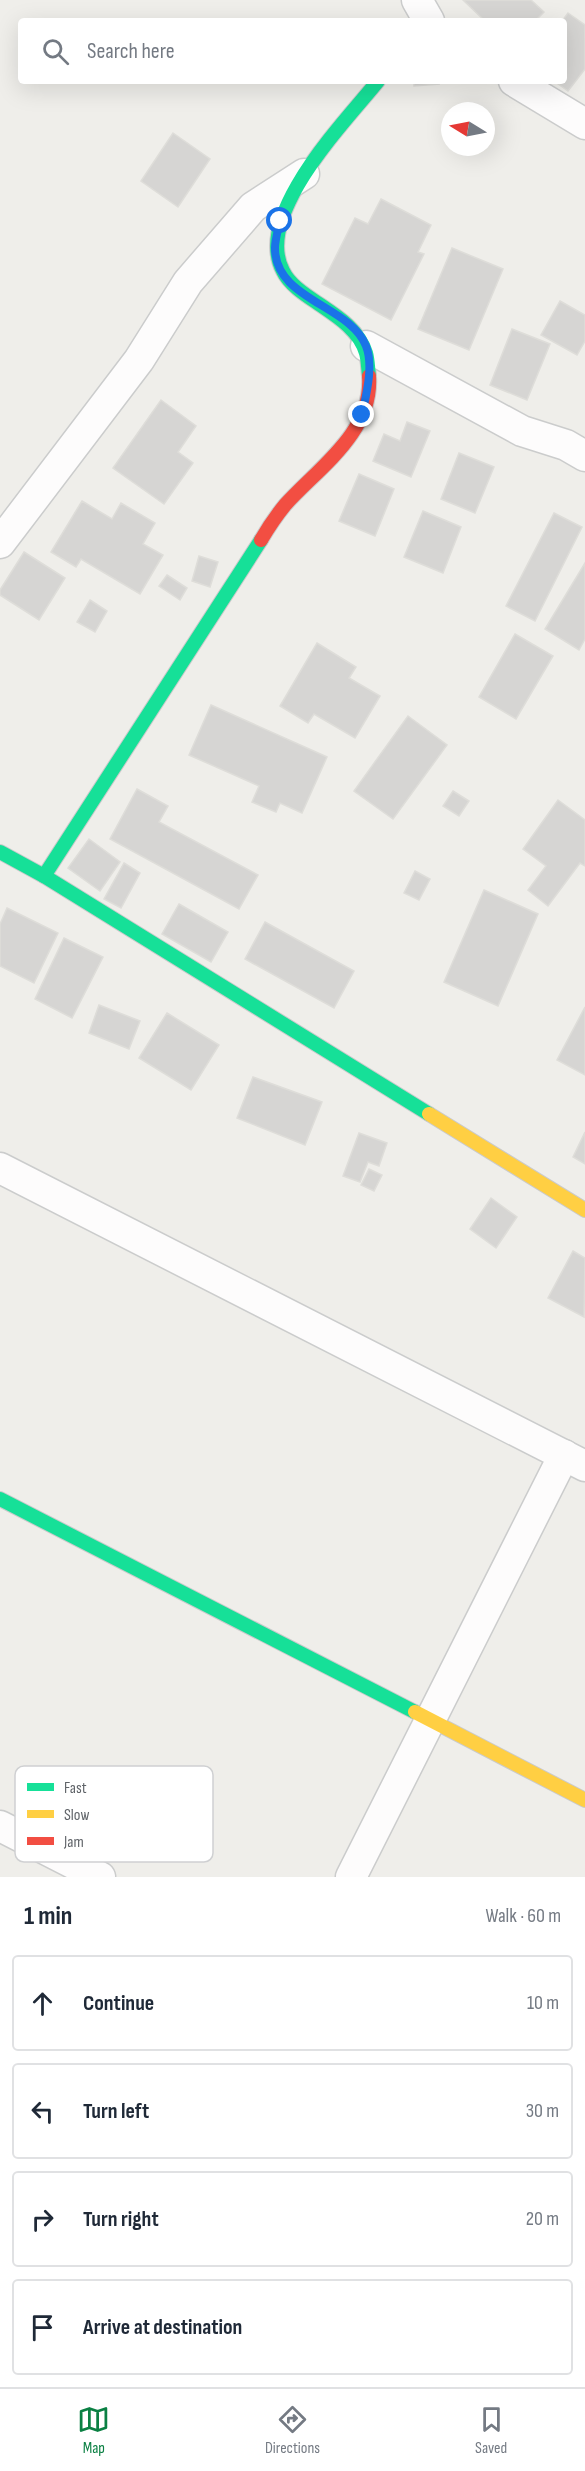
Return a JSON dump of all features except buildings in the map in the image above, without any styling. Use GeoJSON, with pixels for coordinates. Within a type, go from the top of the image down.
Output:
{"type":"FeatureCollection","features":[{"type":"Feature","properties":{"kind":"street"},"geometry":{"type":"LineString","coordinates":[[376,84],[304,174],[280,221],[275,249],[279,269],[292,285],[351,326],[366,346],[522,431],[567,445],[585,456]]}},
{"type":"Feature","properties":{"kind":"street"},"geometry":{"type":"LineString","coordinates":[[520,84],[581,114]]}},
{"type":"Feature","properties":{"kind":"street"},"geometry":{"type":"LineString","coordinates":[[0,543],[139,360],[188,282],[253,207],[304,174]]}},
{"type":"Feature","properties":{"kind":"street"},"geometry":{"type":"LineString","coordinates":[[44,876],[254,554],[269,526],[287,502],[321,472],[353,434],[362,415],[369,378],[366,346]]}},
{"type":"Feature","properties":{"kind":"street"},"geometry":{"type":"LineString","coordinates":[[0,852],[44,876],[585,1210]]}},
{"type":"Feature","properties":{"kind":"street"},"geometry":{"type":"LineString","coordinates":[[0,1168],[574,1460],[430,1720],[351,1877]]}},
{"type":"Feature","properties":{"kind":"street"},"geometry":{"type":"LineString","coordinates":[[0,1498],[585,1800]]}},
{"type":"Feature","properties":{"kind":"street"},"geometry":{"type":"LineString","coordinates":[[0,1826],[15,1834]]}},
{"type":"Feature","properties":{"kind":"street"},"geometry":{"type":"LineString","coordinates":[[71,1862],[100,1877]]}},
{"type":"Feature","properties":{"kind":"traffic: fast"},"geometry":{"type":"LineString","coordinates":[[369,376],[366,353],[358,337],[346,323],[289,280],[283,271],[277,248],[281,223],[291,197],[307,170],[375,84]]}},
{"type":"Feature","properties":{"kind":"traffic: fast"},"geometry":{"type":"LineString","coordinates":[[44,876],[261,540]]}},
{"type":"Feature","properties":{"kind":"traffic: fast"},"geometry":{"type":"LineString","coordinates":[[0,852],[44,876],[429,1114]]}},
{"type":"Feature","properties":{"kind":"traffic: fast"},"geometry":{"type":"LineString","coordinates":[[0,1499],[415,1712]]}},
{"type":"Feature","properties":{"kind":"traffic: slow"},"geometry":{"type":"LineString","coordinates":[[429,1114],[585,1210]]}},
{"type":"Feature","properties":{"kind":"traffic: slow"},"geometry":{"type":"LineString","coordinates":[[415,1712],[585,1800]]}},
{"type":"Feature","properties":{"kind":"traffic: jam"},"geometry":{"type":"LineString","coordinates":[[261,540],[285,505],[341,448],[353,432],[368,396],[369,376]]}},
{"type":"Feature","properties":{"kind":"route"},"geometry":{"type":"LineString","coordinates":[[280,221],[275,249],[279,269],[292,285],[351,326],[366,346],[369,378],[362,415]]}}]}
